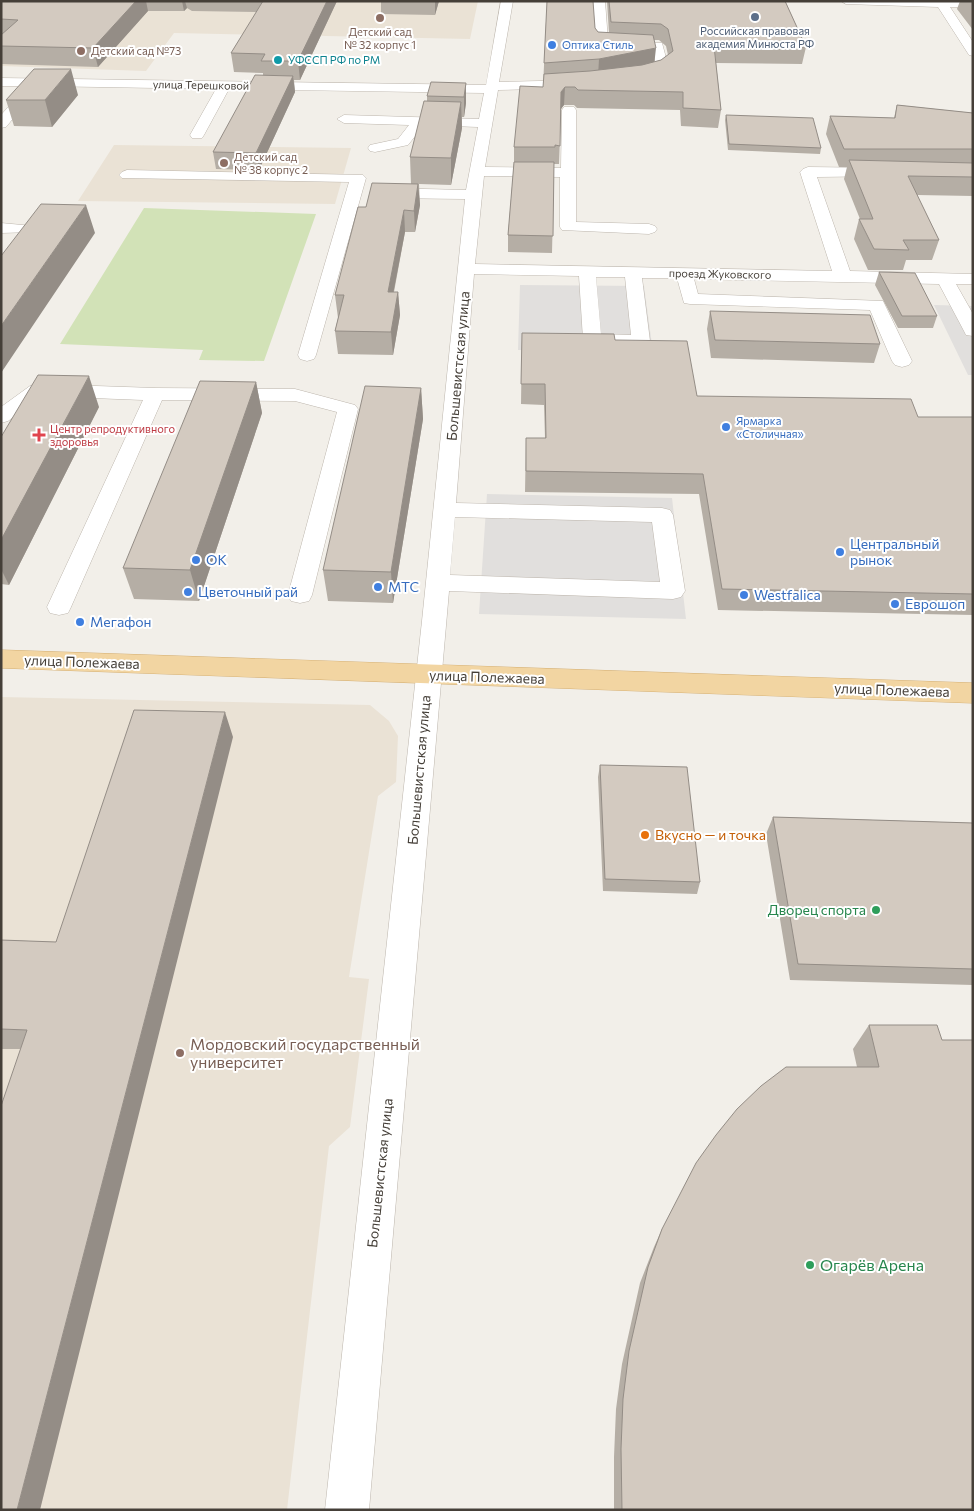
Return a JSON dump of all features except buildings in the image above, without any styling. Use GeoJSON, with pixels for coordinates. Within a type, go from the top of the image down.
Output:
{"type":"FeatureCollection","features":[{"type":"Feature","properties":{"kind":"main road","name":"улица Полежаева"},"geometry":{"type":"LineString","coordinates":[[1,659],[973,693]]}},
{"type":"Feature","properties":{"kind":"street","name":"Большевистская улица"},"geometry":{"type":"LineString","coordinates":[[347,1510],[445,510],[473,196],[507,1]]}},
{"type":"Feature","properties":{"kind":"street"},"geometry":{"type":"LineString","coordinates":[[599,1],[602,45],[658,46],[663,68],[650,73],[621,78]]}},
{"type":"Feature","properties":{"kind":"street"},"geometry":{"type":"LineString","coordinates":[[846,1],[973,4]]}},
{"type":"Feature","properties":{"kind":"street"},"geometry":{"type":"LineString","coordinates":[[942,4],[973,52]]}},
{"type":"Feature","properties":{"kind":"street"},"geometry":{"type":"LineString","coordinates":[[200,85],[208,72]]}},
{"type":"Feature","properties":{"kind":"street","name":"улица Терешковой"},"geometry":{"type":"LineString","coordinates":[[1,82],[492,87],[592,82]]}},
{"type":"Feature","properties":{"kind":"street"},"geometry":{"type":"LineString","coordinates":[[1,124],[36,82]]}},
{"type":"Feature","properties":{"kind":"street"},"geometry":{"type":"LineString","coordinates":[[197,135],[225,85]]}},
{"type":"Feature","properties":{"kind":"street"},"geometry":{"type":"LineString","coordinates":[[569,110],[568,227],[649,228]]}},
{"type":"Feature","properties":{"kind":"street"},"geometry":{"type":"LineString","coordinates":[[344,119],[485,123]]}},
{"type":"Feature","properties":{"kind":"street"},"geometry":{"type":"LineString","coordinates":[[375,148],[405,142],[409,138],[411,130],[421,121]]}},
{"type":"Feature","properties":{"kind":"street"},"geometry":{"type":"LineString","coordinates":[[477,171],[568,173]]}},
{"type":"Feature","properties":{"kind":"street"},"geometry":{"type":"LineString","coordinates":[[843,277],[808,172],[903,174]]}},
{"type":"Feature","properties":{"kind":"street"},"geometry":{"type":"LineString","coordinates":[[127,175],[358,178],[307,356]]}},
{"type":"Feature","properties":{"kind":"street"},"geometry":{"type":"LineString","coordinates":[[355,192],[473,196]]}},
{"type":"Feature","properties":{"kind":"street"},"geometry":{"type":"LineString","coordinates":[[1,228],[27,229],[17,243]]}},
{"type":"Feature","properties":{"kind":"street","name":"проезд Жуковского"},"geometry":{"type":"LineString","coordinates":[[467,269],[973,280]]}},
{"type":"Feature","properties":{"kind":"street"},"geometry":{"type":"LineString","coordinates":[[586,271],[592,339],[641,341],[633,272]]}},
{"type":"Feature","properties":{"kind":"street"},"geometry":{"type":"LineString","coordinates":[[684,273],[690,299],[878,305],[902,361]]}},
{"type":"Feature","properties":{"kind":"street"},"geometry":{"type":"LineString","coordinates":[[945,279],[973,331]]}},
{"type":"Feature","properties":{"kind":"street"},"geometry":{"type":"LineString","coordinates":[[1,417],[38,390],[155,394],[295,395],[348,409],[300,595]]}},
{"type":"Feature","properties":{"kind":"street"},"geometry":{"type":"LineString","coordinates":[[58,607],[155,394]]}},
{"type":"Feature","properties":{"kind":"street"},"geometry":{"type":"LineString","coordinates":[[438,583],[673,591],[662,515],[445,510]]}},
{"type":"Feature","properties":{"kind":"shaded area","name":"Детский сад №73"},"geometry":{"type":"Polygon","coordinates":[[[87,1],[478,1],[470,39],[174,33],[146,71],[1,66],[1,22],[87,1]]]}},
{"type":"Feature","properties":{"kind":"shaded area","name":"Детский сад № 38 корпус 2"},"geometry":{"type":"Polygon","coordinates":[[[114,145],[351,148],[335,204],[78,201],[114,145]]]}},
{"type":"Feature","properties":{"kind":"shaded area"},"geometry":{"type":"Polygon","coordinates":[[[520,285],[644,286],[653,352],[518,350],[520,285]]]}},
{"type":"Feature","properties":{"kind":"shaded area"},"geometry":{"type":"Polygon","coordinates":[[[934,305],[973,306],[973,375],[968,375],[934,305]]]}},
{"type":"Feature","properties":{"kind":"shaded area"},"geometry":{"type":"Polygon","coordinates":[[[487,494],[672,498],[686,619],[479,614],[487,494]]]}},
{"type":"Feature","properties":{"kind":"shaded area","name":"Мордовский государственный университет"},"geometry":{"type":"Polygon","coordinates":[[[1,697],[370,705],[389,721],[398,736],[396,782],[378,796],[349,977],[369,979],[350,1127],[329,1146],[287,1510],[1,1510],[1,697]]]}},
{"type":"Feature","properties":{"kind":"green space"},"geometry":{"type":"Polygon","coordinates":[[[144,208],[316,214],[264,361],[199,360],[203,350],[60,344],[144,208]]]}},
{"type":"Feature","properties":{"kind":"place","name":"Российская правовая академия Минюста РФ"},"geometry":{"type":"Point","coordinates":[755,17]}},
{"type":"Feature","properties":{"kind":"place","name":"Детский сад № 32 корпус 1"},"geometry":{"type":"Point","coordinates":[380,18]}},
{"type":"Feature","properties":{"kind":"place","name":"Оптика Стиль"},"geometry":{"type":"Point","coordinates":[552,45]}},
{"type":"Feature","properties":{"kind":"place","name":"Детский сад №73"},"geometry":{"type":"Point","coordinates":[81,51]}},
{"type":"Feature","properties":{"kind":"place","name":"УФССП РФ по РМ"},"geometry":{"type":"Point","coordinates":[278,60]}},
{"type":"Feature","properties":{"kind":"place","name":"Детский сад № 38 корпус 2"},"geometry":{"type":"Point","coordinates":[224,163]}},
{"type":"Feature","properties":{"kind":"place","name":"Ярмарка «Столичная»"},"geometry":{"type":"Point","coordinates":[726,427]}},
{"type":"Feature","properties":{"kind":"place","name":"Центр репродуктивного здоровья"},"geometry":{"type":"Point","coordinates":[39,435]}},
{"type":"Feature","properties":{"kind":"place","name":"Центральный рынок"},"geometry":{"type":"Point","coordinates":[840,552]}},
{"type":"Feature","properties":{"kind":"place","name":"OK"},"geometry":{"type":"Point","coordinates":[196,560]}},
{"type":"Feature","properties":{"kind":"place","name":"МТС"},"geometry":{"type":"Point","coordinates":[378,587]}},
{"type":"Feature","properties":{"kind":"place","name":"Цветочный рай"},"geometry":{"type":"Point","coordinates":[188,592]}},
{"type":"Feature","properties":{"kind":"place","name":"Westfalica"},"geometry":{"type":"Point","coordinates":[744,595]}},
{"type":"Feature","properties":{"kind":"place","name":"Еврошоп"},"geometry":{"type":"Point","coordinates":[895,604]}},
{"type":"Feature","properties":{"kind":"place","name":"Мегафон"},"geometry":{"type":"Point","coordinates":[80,622]}},
{"type":"Feature","properties":{"kind":"place","name":"Вкусно — и точка"},"geometry":{"type":"Point","coordinates":[645,835]}},
{"type":"Feature","properties":{"kind":"place","name":"Дворец cпорта"},"geometry":{"type":"Point","coordinates":[876,910]}},
{"type":"Feature","properties":{"kind":"place","name":"Мордовский государственный университет"},"geometry":{"type":"Point","coordinates":[180,1053]}},
{"type":"Feature","properties":{"kind":"place","name":"Огарёв Арена"},"geometry":{"type":"Point","coordinates":[810,1265]}}]}
